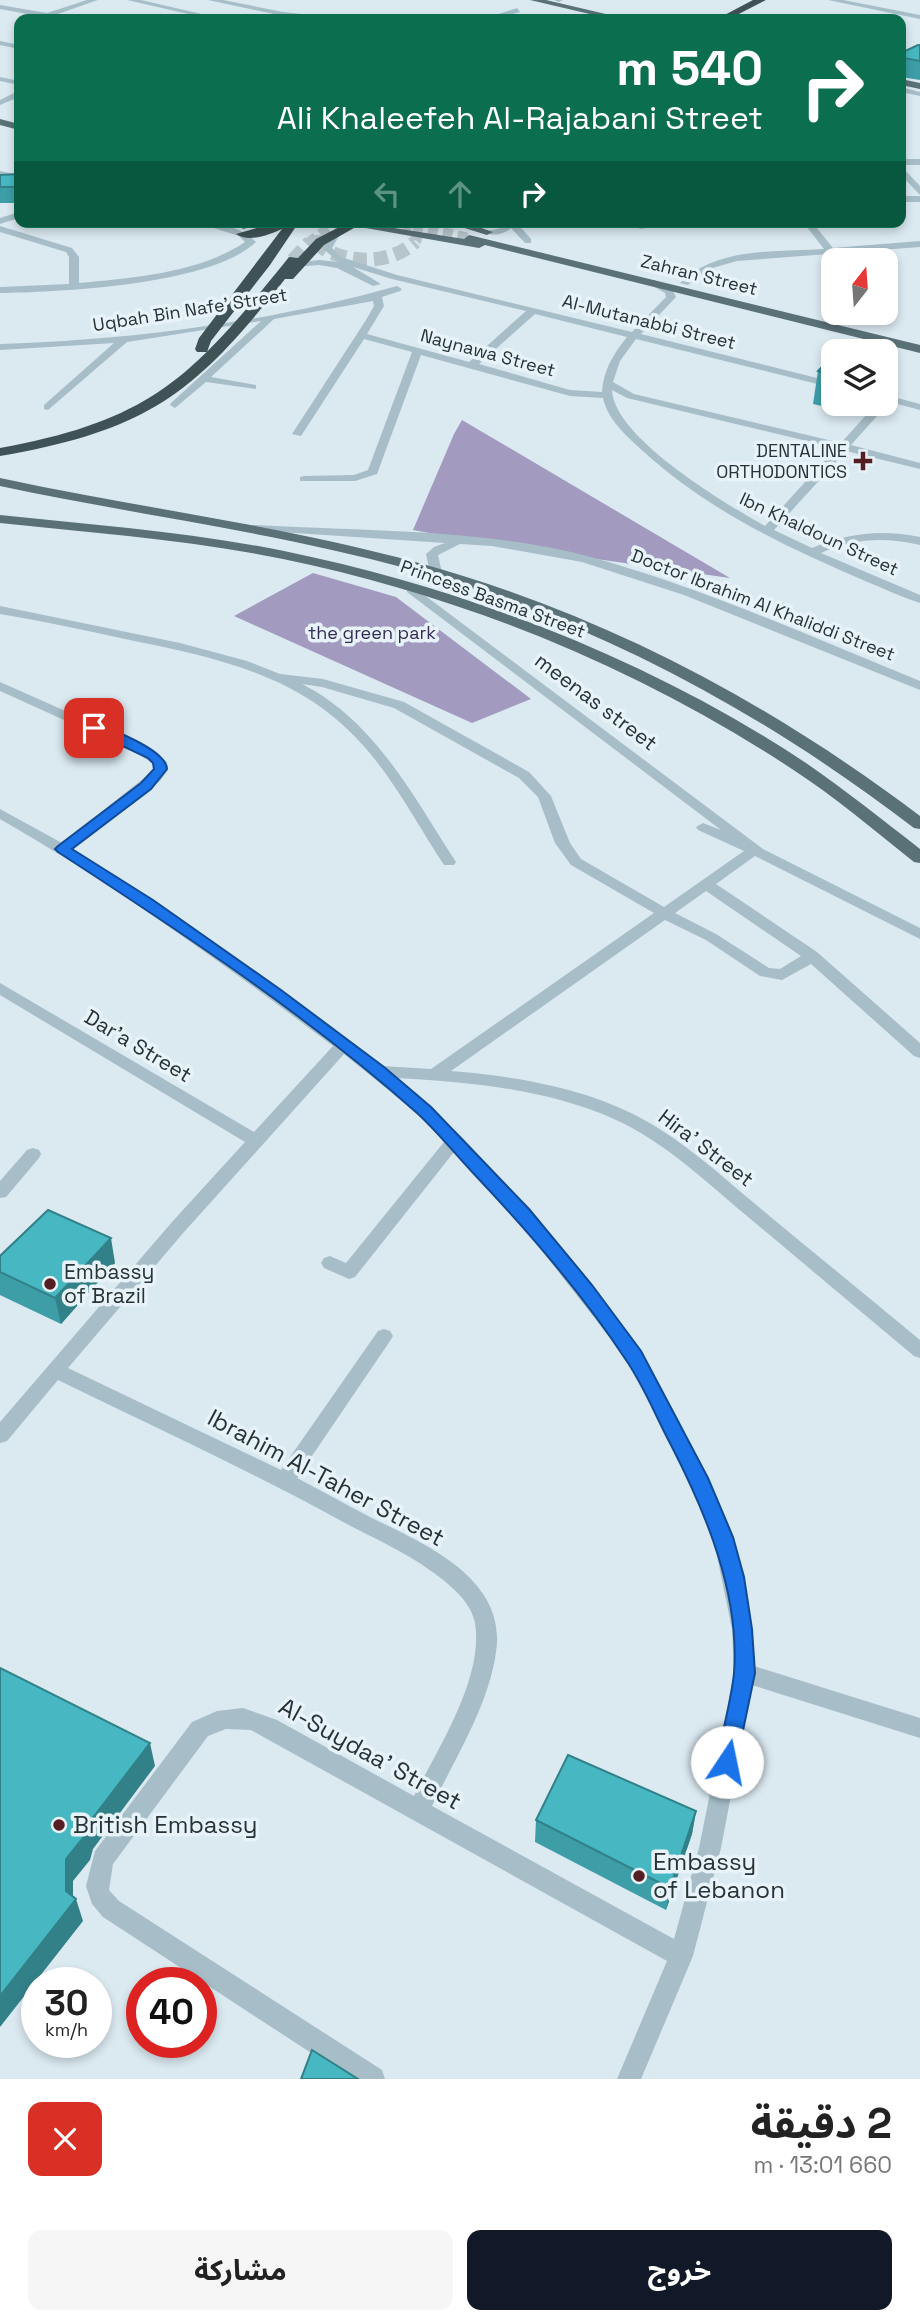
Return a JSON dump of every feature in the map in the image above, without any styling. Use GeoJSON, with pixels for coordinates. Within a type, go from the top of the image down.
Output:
{"type":"FeatureCollection","features":[{"type":"Feature","properties":{"kind":"highway"},"geometry":{"type":"LineString","coordinates":[[732,14],[761,0]]}},
{"type":"Feature","properties":{"kind":"highway"},"geometry":{"type":"LineString","coordinates":[[747,14],[776,0]]}},
{"type":"Feature","properties":{"kind":"highway"},"geometry":{"type":"LineString","coordinates":[[202,349],[204,341],[286,229]]}},
{"type":"Feature","properties":{"kind":"highway"},"geometry":{"type":"LineString","coordinates":[[242,234],[286,229],[322,231]]}},
{"type":"Feature","properties":{"kind":"highway"},"geometry":{"type":"LineString","coordinates":[[0,446],[89,424],[133,405],[168,396],[202,349],[322,231]]}},
{"type":"Feature","properties":{"kind":"highway"},"geometry":{"type":"LineString","coordinates":[[0,452],[100,428],[168,396],[218,351],[291,261]]}},
{"type":"Feature","properties":{"kind":"main road"},"geometry":{"type":"LineString","coordinates":[[534,0],[599,14]]}},
{"type":"Feature","properties":{"kind":"main road"},"geometry":{"type":"LineString","coordinates":[[557,0],[617,14]]}},
{"type":"Feature","properties":{"kind":"main road"},"geometry":{"type":"LineString","coordinates":[[391,228],[619,273]]}},
{"type":"Feature","properties":{"kind":"main road"},"geometry":{"type":"LineString","coordinates":[[405,228],[410,231]]}},
{"type":"Feature","properties":{"kind":"main road"},"geometry":{"type":"LineString","coordinates":[[474,228],[528,241],[650,278]]}},
{"type":"Feature","properties":{"kind":"main road","name":"Zahran Street"},"geometry":{"type":"LineString","coordinates":[[920,343],[685,283],[650,278],[619,273],[472,236],[650,278],[920,349]]}},
{"type":"Feature","properties":{"kind":"main road","name":"Princess Basma Street"},"geometry":{"type":"LineString","coordinates":[[0,482],[337,546],[510,597],[586,627],[733,697],[836,761],[920,824]]}},
{"type":"Feature","properties":{"kind":"main road","name":"Princess Basma Street"},"geometry":{"type":"LineString","coordinates":[[0,519],[262,551],[322,564],[411,589],[523,626],[686,699],[812,776],[920,858]]}},
{"type":"Feature","properties":{"kind":"street"},"geometry":{"type":"LineString","coordinates":[[51,14],[93,0]]}},
{"type":"Feature","properties":{"kind":"street"},"geometry":{"type":"LineString","coordinates":[[131,0],[196,14]]}},
{"type":"Feature","properties":{"kind":"street"},"geometry":{"type":"LineString","coordinates":[[212,0],[283,14]]}},
{"type":"Feature","properties":{"kind":"street"},"geometry":{"type":"LineString","coordinates":[[832,0],[920,17]]}},
{"type":"Feature","properties":{"kind":"street"},"geometry":{"type":"LineString","coordinates":[[889,10],[897,5]]}},
{"type":"Feature","properties":{"kind":"street"},"geometry":{"type":"LineString","coordinates":[[0,6],[43,14]]}},
{"type":"Feature","properties":{"kind":"street"},"geometry":{"type":"LineString","coordinates":[[504,14],[517,10]]}},
{"type":"Feature","properties":{"kind":"street"},"geometry":{"type":"LineString","coordinates":[[906,175],[920,192]]}},
{"type":"Feature","properties":{"kind":"street"},"geometry":{"type":"LineString","coordinates":[[0,290],[74,287],[143,278],[205,263],[249,244],[250,240],[242,234],[220,228]]}},
{"type":"Feature","properties":{"kind":"street"},"geometry":{"type":"LineString","coordinates":[[490,232],[506,228]]}},
{"type":"Feature","properties":{"kind":"street"},"geometry":{"type":"LineString","coordinates":[[516,228],[528,241]]}},
{"type":"Feature","properties":{"kind":"street"},"geometry":{"type":"LineString","coordinates":[[812,228],[829,248]]}},
{"type":"Feature","properties":{"kind":"street"},"geometry":{"type":"LineString","coordinates":[[0,229],[69,250],[74,257],[74,287]]}},
{"type":"Feature","properties":{"kind":"street"},"geometry":{"type":"LineString","coordinates":[[322,231],[327,248],[334,256],[398,283]]}},
{"type":"Feature","properties":{"kind":"street"},"geometry":{"type":"LineString","coordinates":[[0,244],[13,233]]}},
{"type":"Feature","properties":{"kind":"street"},"geometry":{"type":"LineString","coordinates":[[861,248],[920,244]]}},
{"type":"Feature","properties":{"kind":"street"},"geometry":{"type":"LineString","coordinates":[[685,283],[706,267],[729,259],[821,251]]}},
{"type":"Feature","properties":{"kind":"street"},"geometry":{"type":"LineString","coordinates":[[291,261],[332,263],[360,273],[377,289]]}},
{"type":"Feature","properties":{"kind":"street"},"geometry":{"type":"LineString","coordinates":[[297,433],[377,310],[377,289],[382,278],[398,283]]}},
{"type":"Feature","properties":{"kind":"street"},"geometry":{"type":"LineString","coordinates":[[650,278],[671,296],[624,347],[607,389],[919,464]]}},
{"type":"Feature","properties":{"kind":"street","name":"Uqbah Bin Nafe' Street"},"geometry":{"type":"LineString","coordinates":[[6,347],[122,341],[191,331],[344,303],[398,283]]}},
{"type":"Feature","properties":{"kind":"street","name":"Al-Mutanabbi Street"},"geometry":{"type":"LineString","coordinates":[[398,283],[458,291],[821,382]]}},
{"type":"Feature","properties":{"kind":"street"},"geometry":{"type":"LineString","coordinates":[[471,366],[532,311]]}},
{"type":"Feature","properties":{"kind":"street"},"geometry":{"type":"LineString","coordinates":[[168,396],[204,379],[272,317]]}},
{"type":"Feature","properties":{"kind":"street"},"geometry":{"type":"LineString","coordinates":[[611,331],[645,326]]}},
{"type":"Feature","properties":{"kind":"street"},"geometry":{"type":"LineString","coordinates":[[611,331],[620,338],[624,347]]}},
{"type":"Feature","properties":{"kind":"street","name":"Naynawa Street"},"geometry":{"type":"LineString","coordinates":[[362,335],[570,393],[607,389]]}},
{"type":"Feature","properties":{"kind":"street"},"geometry":{"type":"LineString","coordinates":[[48,407],[122,341]]}},
{"type":"Feature","properties":{"kind":"street"},"geometry":{"type":"LineString","coordinates":[[624,347],[656,341]]}},
{"type":"Feature","properties":{"kind":"street"},"geometry":{"type":"LineString","coordinates":[[0,356],[6,347]]}},
{"type":"Feature","properties":{"kind":"street"},"geometry":{"type":"LineString","coordinates":[[304,478],[355,478],[373,472],[417,351]]}},
{"type":"Feature","properties":{"kind":"street"},"geometry":{"type":"LineString","coordinates":[[204,379],[252,387]]}},
{"type":"Feature","properties":{"kind":"street","name":"Ibn Khaldoun Street"},"geometry":{"type":"LineString","coordinates":[[607,389],[617,418],[656,459],[734,515],[811,553],[920,599]]}},
{"type":"Feature","properties":{"kind":"street"},"geometry":{"type":"LineString","coordinates":[[898,403],[920,407]]}},
{"type":"Feature","properties":{"kind":"street"},"geometry":{"type":"LineString","coordinates":[[766,532],[871,416]]}},
{"type":"Feature","properties":{"kind":"street","name":"Doctor Ibrahim Al Khaliddi Street"},"geometry":{"type":"LineString","coordinates":[[235,527],[468,540],[531,548],[646,576],[920,686]]}},
{"type":"Feature","properties":{"kind":"street"},"geometry":{"type":"LineString","coordinates":[[811,553],[863,534],[881,533],[920,541]]}},
{"type":"Feature","properties":{"kind":"street"},"geometry":{"type":"LineString","coordinates":[[436,573],[431,562],[434,551],[468,540]]}},
{"type":"Feature","properties":{"kind":"street","name":"meenas street"},"geometry":{"type":"LineString","coordinates":[[411,589],[756,849]]}},
{"type":"Feature","properties":{"kind":"street"},"geometry":{"type":"LineString","coordinates":[[0,610],[188,649],[275,677],[323,683],[399,705],[524,775],[548,801],[570,856],[664,913],[712,937],[770,974],[782,975],[813,956]]}},
{"type":"Feature","properties":{"kind":"street"},"geometry":{"type":"LineString","coordinates":[[275,677],[333,709],[358,732],[398,783],[449,862]]}},
{"type":"Feature","properties":{"kind":"street"},"geometry":{"type":"LineString","coordinates":[[0,686],[144,751],[160,762],[161,769],[155,778],[63,849]]}},
{"type":"Feature","properties":{"kind":"street"},"geometry":{"type":"LineString","coordinates":[[0,813],[63,849],[204,942],[378,1071],[455,1140],[523,1214],[585,1290],[635,1357],[669,1419],[723,1537],[734,1577],[742,1629],[744,1673],[710,1848],[681,1956],[629,2079]]}},
{"type":"Feature","properties":{"kind":"street"},"geometry":{"type":"LineString","coordinates":[[703,827],[756,849],[870,911],[920,934]]}},
{"type":"Feature","properties":{"kind":"street"},"geometry":{"type":"LineString","coordinates":[[436,1073],[756,849]]}},
{"type":"Feature","properties":{"kind":"street"},"geometry":{"type":"LineString","coordinates":[[706,884],[813,956],[920,1052]]}},
{"type":"Feature","properties":{"kind":"street","name":"Dar'a Street"},"geometry":{"type":"LineString","coordinates":[[3,993],[254,1140]]}},
{"type":"Feature","properties":{"kind":"street"},"geometry":{"type":"LineString","coordinates":[[0,1435],[254,1140],[343,1045]]}},
{"type":"Feature","properties":{"kind":"street","name":"Hira' Street"},"geometry":{"type":"LineString","coordinates":[[378,1071],[436,1073],[499,1081],[561,1095],[618,1114],[654,1133],[687,1156],[920,1352]]}},
{"type":"Feature","properties":{"kind":"street"},"geometry":{"type":"LineString","coordinates":[[330,1263],[349,1272],[455,1140]]}},
{"type":"Feature","properties":{"kind":"street"},"geometry":{"type":"LineString","coordinates":[[0,1192],[33,1154]]}},
{"type":"Feature","properties":{"kind":"street"},"geometry":{"type":"LineString","coordinates":[[285,1480],[384,1336]]}},
{"type":"Feature","properties":{"kind":"street","name":"Ibrahim Al-Taher Street"},"geometry":{"type":"LineString","coordinates":[[54,1370],[285,1480],[450,1573],[477,1603],[485,1622],[486,1643],[482,1671],[419,1810]]}},
{"type":"Feature","properties":{"kind":"street"},"geometry":{"type":"LineString","coordinates":[[744,1673],[920,1728]]}},
{"type":"Feature","properties":{"kind":"street","name":"Al-Suydaa’ Street"},"geometry":{"type":"LineString","coordinates":[[373,2079],[111,1909],[100,1896],[97,1886],[98,1872],[103,1859],[200,1729],[213,1721],[232,1716],[251,1719],[269,1727],[681,1956]]}},
{"type":"Feature","properties":{"kind":"green space"},"geometry":{"type":"Polygon","coordinates":[[[462,420],[730,578],[484,543],[413,530],[462,420]]]}},
{"type":"Feature","properties":{"kind":"green space","name":"the green park"},"geometry":{"type":"Polygon","coordinates":[[[313,573],[396,597],[531,699],[472,723],[234,616],[313,573]]]}},
{"type":"Feature","properties":{"kind":"building"},"geometry":{"type":"Polygon","coordinates":[[[920,45],[920,61],[906,58],[906,51],[920,45]]]}},
{"type":"Feature","properties":{"kind":"building"},"geometry":{"type":"Polygon","coordinates":[[[14,174],[14,187],[0,187],[0,175],[14,174]]]}},
{"type":"Feature","properties":{"kind":"building"},"geometry":{"type":"Polygon","coordinates":[[[48,1210],[111,1238],[55,1298],[0,1272],[0,1256],[48,1210]]]}},
{"type":"Feature","properties":{"kind":"building","name":"British Embassy"},"geometry":{"type":"Polygon","coordinates":[[[0,1668],[150,1743],[86,1827],[83,1838],[66,1859],[66,1891],[76,1899],[0,1996],[0,1668]]]}},
{"type":"Feature","properties":{"kind":"building","name":"Embassy of Lebanon"},"geometry":{"type":"Polygon","coordinates":[[[568,1755],[696,1811],[670,1888],[536,1820],[568,1755]]]}},
{"type":"Feature","properties":{"kind":"building"},"geometry":{"type":"Polygon","coordinates":[[[312,2050],[358,2079],[301,2079],[312,2050]]]}},
{"type":"Feature","properties":{"kind":"tunnel"},"geometry":{"type":"LineString","coordinates":[[316,237],[328,228]]}},
{"type":"Feature","properties":{"kind":"tunnel"},"geometry":{"type":"LineString","coordinates":[[412,228],[417,240],[415,242]]}},
{"type":"Feature","properties":{"kind":"tunnel"},"geometry":{"type":"LineString","coordinates":[[425,228],[469,238]]}},
{"type":"Feature","properties":{"kind":"tunnel"},"geometry":{"type":"LineString","coordinates":[[308,243],[316,237]]}},
{"type":"Feature","properties":{"kind":"tunnel"},"geometry":{"type":"LineString","coordinates":[[316,237],[317,243]]}},
{"type":"Feature","properties":{"kind":"tunnel"},"geometry":{"type":"LineString","coordinates":[[293,260],[310,242]]}},
{"type":"Feature","properties":{"kind":"tunnel"},"geometry":{"type":"LineString","coordinates":[[315,242],[338,255],[365,260],[392,255],[415,242]]}},
{"type":"Feature","properties":{"kind":"place","name":"DENTALINE ORTHODONTICS"},"geometry":{"type":"Point","coordinates":[863,461]}},
{"type":"Feature","properties":{"kind":"place","name":"Embassy of Brazil"},"geometry":{"type":"Point","coordinates":[50,1284]}},
{"type":"Feature","properties":{"kind":"place","name":"British Embassy"},"geometry":{"type":"Point","coordinates":[59,1825]}},
{"type":"Feature","properties":{"kind":"place","name":"Embassy of Lebanon"},"geometry":{"type":"Point","coordinates":[639,1876]}},
{"type":"Feature","properties":{"kind":"route"},"geometry":{"type":"LineString","coordinates":[[94,728],[153,755],[160,762],[161,769],[146,786],[63,849],[204,942],[275,993],[378,1071],[425,1111],[523,1214],[635,1357],[698,1478],[723,1537],[734,1577],[742,1629],[744,1673],[727,1762]]}}]}
